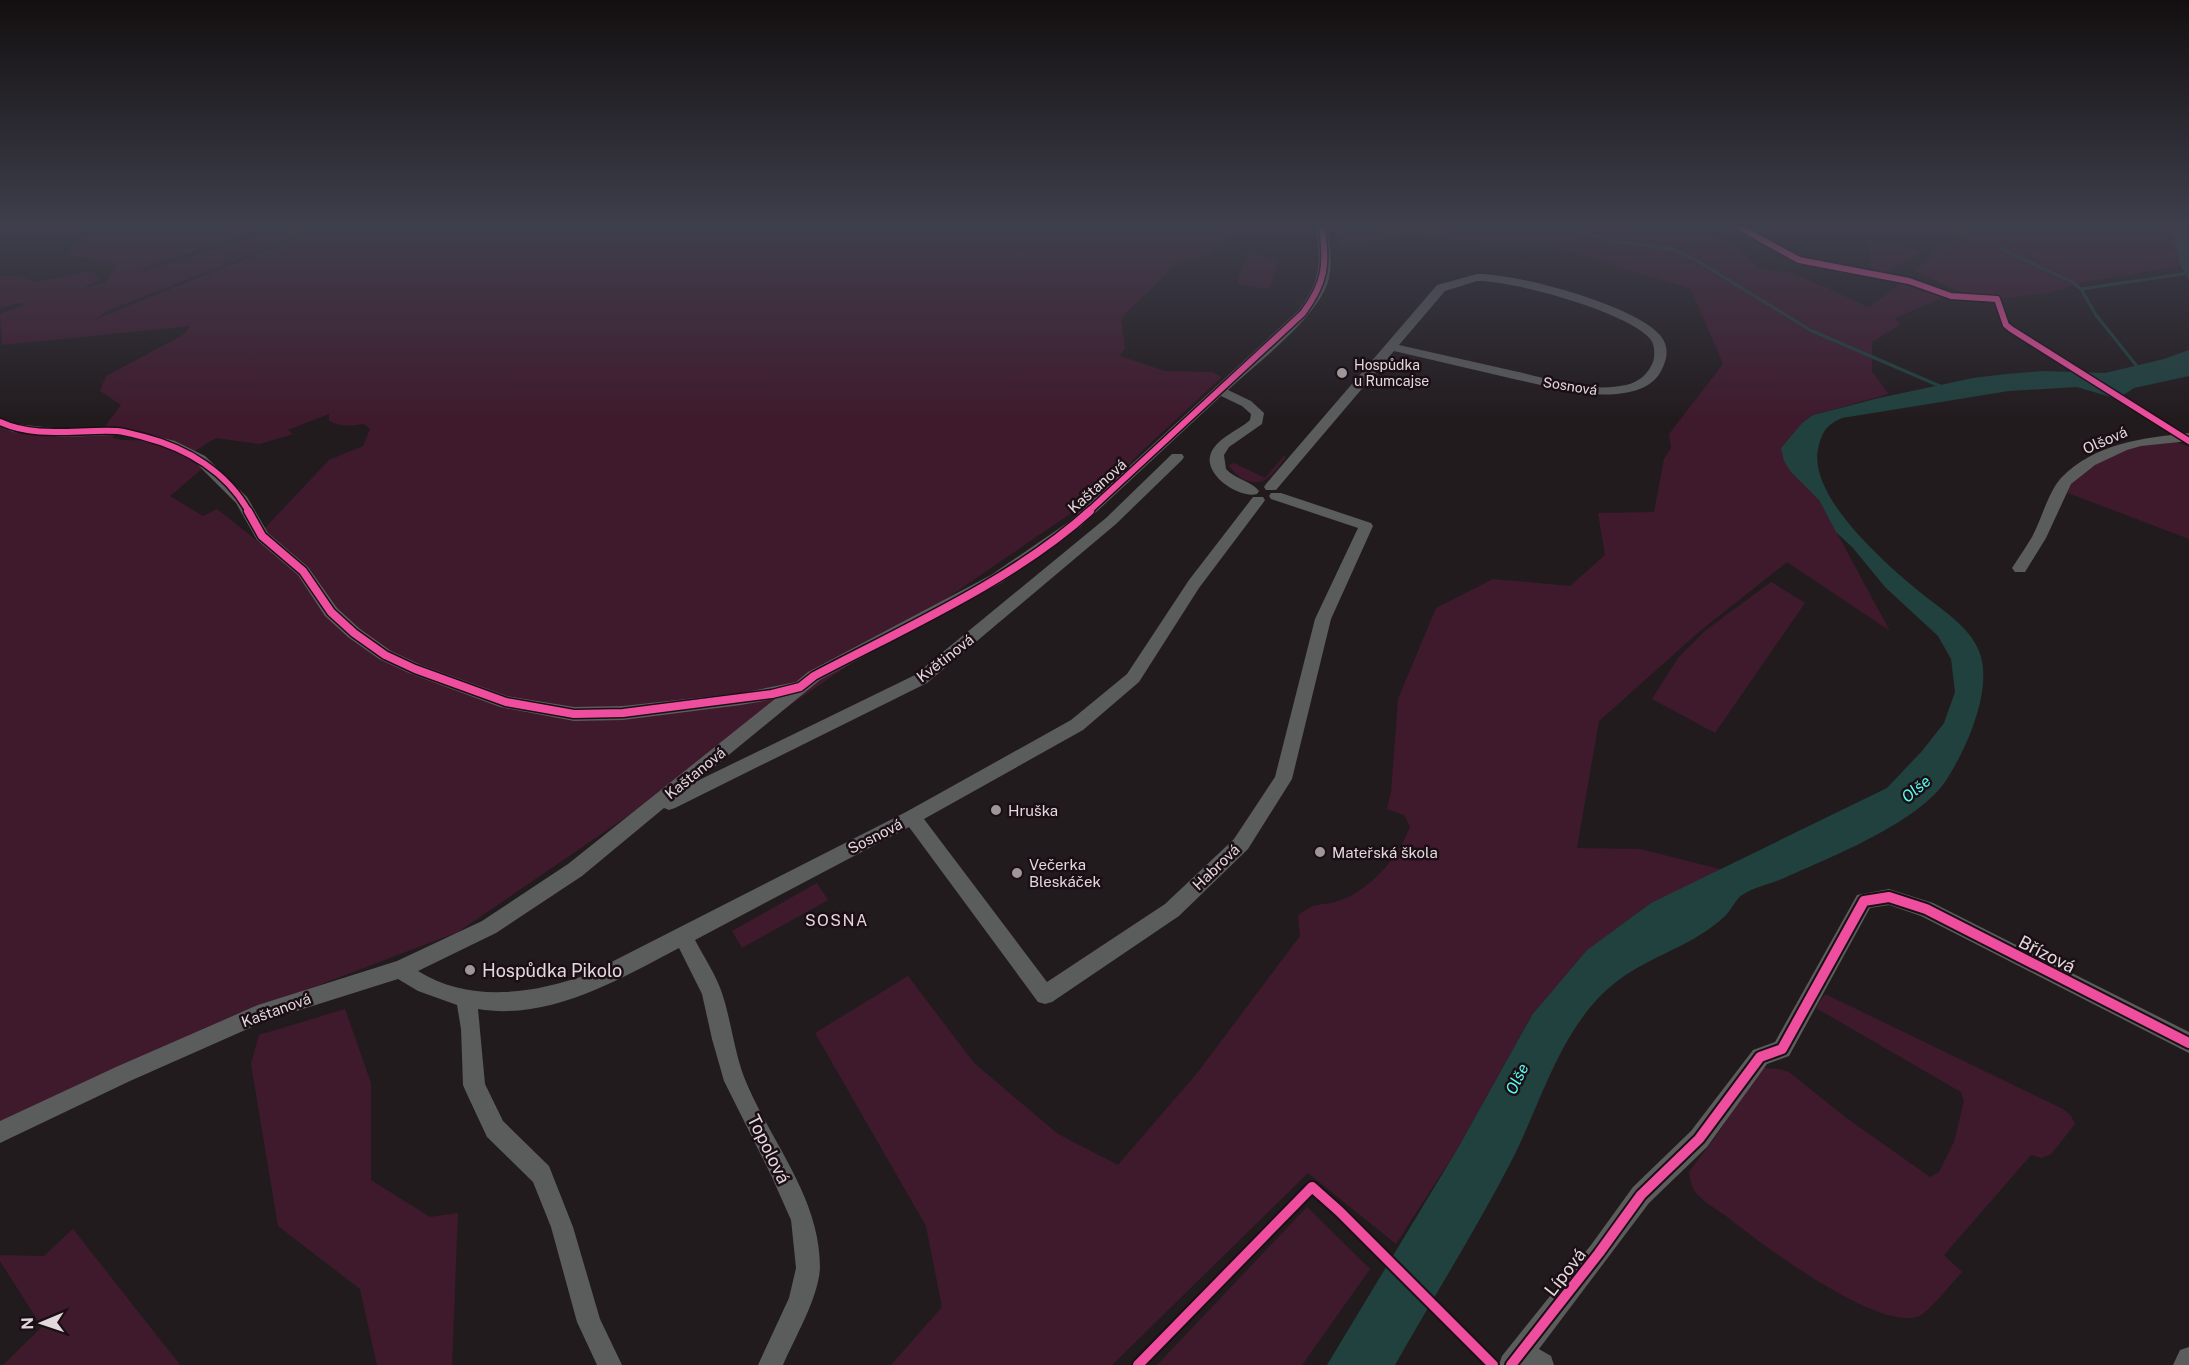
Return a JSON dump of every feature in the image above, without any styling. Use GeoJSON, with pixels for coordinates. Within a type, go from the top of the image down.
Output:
{"type":"FeatureCollection","features":[{"type":"Feature","properties":{"kind":"street","name":"Kaštanová"},"geometry":{"type":"LineString","coordinates":[[0,1132],[123,1074],[265,1012],[401,969],[489,927],[575,870],[814,676],[996,579],[1075,524],[1303,313],[1319,291]]}},
{"type":"Feature","properties":{"kind":"street","name":"Sosnová"},"geometry":{"type":"LineString","coordinates":[[401,969],[406,975],[430,987],[466,1000],[529,1000],[570,991],[611,974],[912,817],[1077,725],[1133,678],[1194,584],[1265,493],[1439,291]]}},
{"type":"Feature","properties":{"kind":"street","name":"Sosnová"},"geometry":{"type":"LineString","coordinates":[[1391,347],[1580,390],[1611,391],[1632,388],[1647,381],[1659,366],[1662,352],[1656,337],[1641,325],[1618,314],[1544,291]]}},
{"type":"Feature","properties":{"kind":"street"},"geometry":{"type":"LineString","coordinates":[[1220,391],[1247,403],[1257,412],[1258,420],[1255,426],[1223,444],[1216,457],[1218,468],[1235,484],[1265,493]]}},
{"type":"Feature","properties":{"kind":"street"},"geometry":{"type":"LineString","coordinates":[[0,422],[13,428],[62,433],[119,431],[170,444],[200,459],[242,500],[262,536],[303,571],[331,612],[354,633],[385,654],[415,669],[506,702],[574,714],[623,713],[741,699],[800,687]]}},
{"type":"Feature","properties":{"kind":"street","name":"Olšová"},"geometry":{"type":"LineString","coordinates":[[2020,568],[2039,538],[2065,482],[2090,462],[2122,447],[2141,442],[2187,439]]}},
{"type":"Feature","properties":{"kind":"street","name":"Květinová"},"geometry":{"type":"LineString","coordinates":[[642,816],[921,679],[1111,521],[1177,457]]}},
{"type":"Feature","properties":{"kind":"street","name":"Habrová"},"geometry":{"type":"LineString","coordinates":[[912,817],[1045,995],[1172,910],[1241,844],[1283,779],[1323,619],[1366,526],[1265,493]]}},
{"type":"Feature","properties":{"kind":"street","name":"Břízová"},"geometry":{"type":"LineString","coordinates":[[1889,897],[1926,909],[2189,1043]]}},
{"type":"Feature","properties":{"kind":"street","name":"Lípová"},"geometry":{"type":"LineString","coordinates":[[1524,1361],[1641,1195],[1699,1139],[1760,1057],[1782,1049],[1864,901],[1889,897]]}},
{"type":"Feature","properties":{"kind":"street","name":"Topolová"},"geometry":{"type":"LineString","coordinates":[[682,935],[712,993],[722,1039],[735,1081],[779,1167],[802,1220],[808,1268],[801,1300],[770,1365]]}},
{"type":"Feature","properties":{"kind":"street"},"geometry":{"type":"LineString","coordinates":[[466,1000],[471,1029],[474,1085],[495,1129],[541,1174],[562,1227],[589,1322],[610,1365]]}},
{"type":"Feature","properties":{"kind":"street"},"geometry":{"type":"LineString","coordinates":[[2185,1365],[2189,1359]]}},
{"type":"Feature","properties":{"kind":"shaded area"},"geometry":{"type":"Polygon","coordinates":[[[0,291],[158,291],[109,310],[96,319],[166,291],[1149,291],[1121,318],[1125,348],[1120,356],[1165,371],[1212,372],[1222,377],[1142,451],[1105,490],[458,932],[264,1006],[0,1121],[0,426],[117,433],[112,438],[151,441],[172,448],[202,469],[170,496],[203,516],[217,509],[261,544],[279,554],[291,552],[263,530],[329,460],[363,446],[370,429],[364,424],[346,426],[333,423],[329,421],[329,414],[288,430],[293,434],[260,444],[216,438],[193,452],[150,433],[128,429],[103,429],[121,405],[100,391],[106,376],[183,335],[191,326],[2,345],[0,314],[24,305],[19,303],[0,308],[0,291]]]}},
{"type":"Feature","properties":{"kind":"shaded area"},"geometry":{"type":"Polygon","coordinates":[[[1692,291],[1833,291],[1869,307],[1892,291],[1932,291],[1947,296],[1895,318],[1901,324],[1872,342],[1872,372],[1889,394],[1813,415],[1802,423],[1781,448],[1819,500],[1890,631],[1787,562],[1700,631],[1599,721],[1577,848],[1640,849],[1723,870],[1651,903],[1587,950],[1530,1018],[1458,1148],[1396,1244],[1308,1173],[1112,1365],[891,1365],[942,1307],[926,1226],[815,1033],[908,976],[974,1063],[1058,1134],[1118,1165],[1198,1072],[1300,936],[1298,916],[1310,907],[1341,900],[1363,888],[1383,870],[1399,849],[1410,826],[1404,815],[1387,809],[1391,792],[1398,699],[1436,608],[1493,579],[1570,586],[1605,555],[1598,513],[1654,512],[1664,459],[1671,448],[1669,434],[1723,364],[1692,291]]]}},
{"type":"Feature","properties":{"kind":"shaded area"},"geometry":{"type":"Polygon","coordinates":[[[1958,291],[2056,291],[2004,298],[1968,295],[1958,291]]]}},
{"type":"Feature","properties":{"kind":"shaded area"},"geometry":{"type":"Polygon","coordinates":[[[2175,441],[2189,447],[2189,539],[2065,492],[2089,468],[2109,456],[2141,444],[2175,441]]]}},
{"type":"Feature","properties":{"kind":"shaded area"},"geometry":{"type":"Polygon","coordinates":[[[1284,456],[1286,457],[1269,477],[1256,482],[1240,477],[1229,465],[1234,463],[1265,478],[1284,456]]]}},
{"type":"Feature","properties":{"kind":"shaded area"},"geometry":{"type":"Polygon","coordinates":[[[1771,582],[1805,603],[1715,733],[1652,699],[1678,658],[1706,630],[1771,582]]]}},
{"type":"Feature","properties":{"kind":"shaded area"},"geometry":{"type":"Polygon","coordinates":[[[817,883],[828,900],[742,948],[732,931],[817,883]]]}},
{"type":"Feature","properties":{"kind":"shaded area"},"geometry":{"type":"Polygon","coordinates":[[[1825,994],[2063,1109],[2071,1116],[2075,1124],[2051,1154],[2042,1158],[2031,1155],[1944,1255],[1962,1272],[1934,1304],[1917,1317],[1898,1317],[1874,1310],[1818,1281],[1704,1201],[1691,1184],[1689,1172],[1719,1132],[1761,1068],[1789,1072],[1845,1117],[1930,1177],[1939,1172],[1954,1142],[1964,1101],[1961,1092],[1816,1008],[1825,994]]]}},
{"type":"Feature","properties":{"kind":"shaded area"},"geometry":{"type":"Polygon","coordinates":[[[345,1009],[371,1083],[371,1180],[430,1217],[458,1213],[452,1365],[377,1365],[360,1289],[278,1226],[251,1064],[259,1035],[345,1009]]]}},
{"type":"Feature","properties":{"kind":"shaded area"},"geometry":{"type":"Polygon","coordinates":[[[1307,1207],[1370,1269],[1302,1365],[1157,1365],[1307,1207]]]}},
{"type":"Feature","properties":{"kind":"shaded area"},"geometry":{"type":"Polygon","coordinates":[[[73,1229],[180,1365],[3,1365],[42,1327],[0,1261],[0,1255],[44,1256],[73,1229]]]}},
{"type":"Feature","properties":{"kind":"water","name":"Olše"},"geometry":{"type":"Polygon","coordinates":[[[2189,350],[2189,376],[2134,388],[2114,398],[2077,387],[2009,391],[1842,418],[1827,428],[1819,445],[1818,464],[1824,485],[1836,506],[1870,547],[1906,581],[1964,629],[1972,638],[1981,657],[1983,687],[1980,704],[1969,737],[1954,767],[1934,795],[1896,824],[1826,860],[1747,892],[1737,899],[1726,915],[1711,927],[1695,938],[1625,975],[1597,999],[1568,1040],[1513,1158],[1395,1365],[1327,1365],[1458,1148],[1532,1015],[1587,950],[1651,903],[1887,788],[1922,751],[1944,723],[1955,692],[1951,659],[1938,636],[1885,587],[1853,548],[1836,532],[1819,500],[1791,472],[1784,461],[1781,448],[1802,423],[1813,415],[1973,378],[2043,371],[2105,373],[2164,359],[2189,350]]]}},
{"type":"Feature","properties":{"kind":"waterway"},"geometry":{"type":"LineString","coordinates":[[1746,291],[1810,330],[1942,387]]}},
{"type":"Feature","properties":{"kind":"waterway"},"geometry":{"type":"LineString","coordinates":[[2082,291],[2096,315],[2140,370]]}},
{"type":"Feature","properties":{"kind":"cycle path"},"geometry":{"type":"LineString","coordinates":[[0,422],[13,428],[62,433],[119,431],[170,444],[200,459],[242,500],[262,536],[303,571],[331,612],[354,633],[385,655],[415,669],[506,702],[574,714],[623,713],[772,694],[800,687],[814,676],[996,579],[1075,524],[1303,313],[1319,291]]}},
{"type":"Feature","properties":{"kind":"cycle path"},"geometry":{"type":"LineString","coordinates":[[1936,291],[1951,296],[1997,299],[2006,325],[2011,329],[2189,441]]}},
{"type":"Feature","properties":{"kind":"cycle path"},"geometry":{"type":"LineString","coordinates":[[1511,1365],[1599,1253],[1641,1195],[1699,1139],[1760,1057],[1782,1049],[1864,901],[1889,897],[1926,909],[2189,1043]]}},
{"type":"Feature","properties":{"kind":"cycle path"},"geometry":{"type":"LineString","coordinates":[[1138,1365],[1312,1187],[1339,1211],[1493,1365]]}},
{"type":"Feature","properties":{"kind":"place","name":"Hospůdka u Rumcajse"},"geometry":{"type":"Point","coordinates":[1342,373]}},
{"type":"Feature","properties":{"kind":"place","name":"Hruška"},"geometry":{"type":"Point","coordinates":[996,810]}},
{"type":"Feature","properties":{"kind":"place","name":"Mateřská škola"},"geometry":{"type":"Point","coordinates":[1320,852]}},
{"type":"Feature","properties":{"kind":"place","name":"Večerka Bleskáček"},"geometry":{"type":"Point","coordinates":[1017,873]}},
{"type":"Feature","properties":{"kind":"place","name":"Hospůdka Pikolo"},"geometry":{"type":"Point","coordinates":[470,970]}},
{"type":"Feature","properties":{"kind":"district","name":"SOSNA"},"geometry":{"type":"Point","coordinates":[837,920]}}]}
